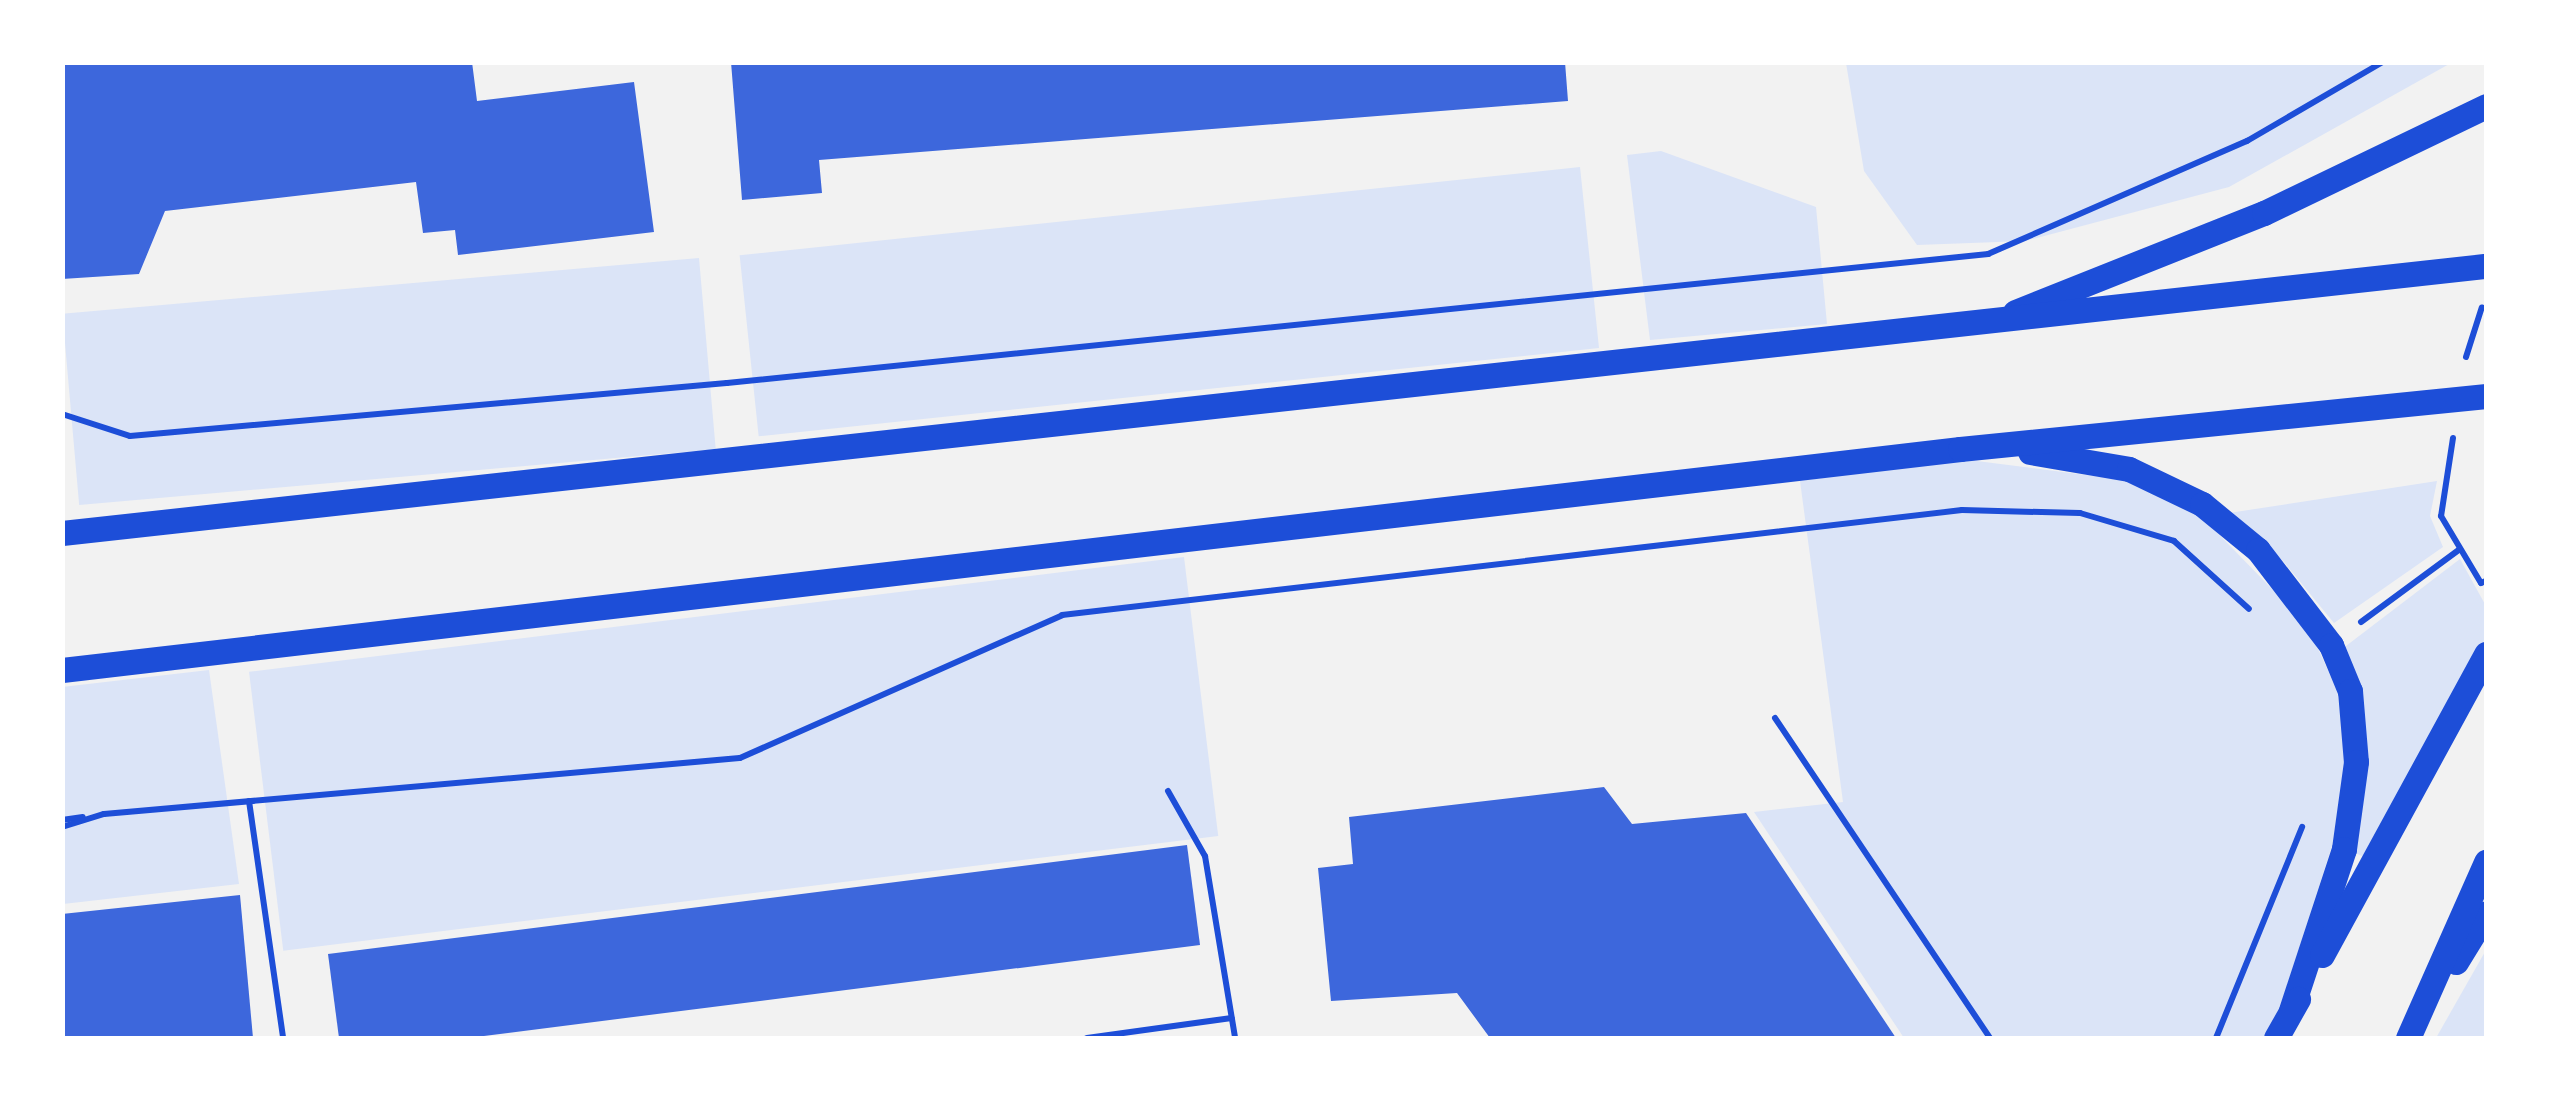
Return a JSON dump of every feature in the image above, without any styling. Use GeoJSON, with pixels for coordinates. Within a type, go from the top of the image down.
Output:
{"type":"FeatureCollection","features":[{"type":"Feature","properties":{"kind":"main road"},"geometry":{"type":"LineString","coordinates":[[1984,324],[2264,213],[2486,106]]}},
{"type":"Feature","properties":{"kind":"main road"},"geometry":{"type":"LineString","coordinates":[[62,532],[2486,266]]}},
{"type":"Feature","properties":{"kind":"main road"},"geometry":{"type":"LineString","coordinates":[[62,670],[1960,449],[2486,396]]}},
{"type":"Feature","properties":{"kind":"main road"},"geometry":{"type":"LineString","coordinates":[[1960,449],[2046,453],[2129,469],[2202,504],[2258,550],[2332,644],[2350,691],[2356,762],[2344,850],[2292,1010]]}},
{"type":"Feature","properties":{"kind":"main road"},"geometry":{"type":"LineString","coordinates":[[2276,1038],[2486,654]]}},
{"type":"Feature","properties":{"kind":"main road"},"geometry":{"type":"LineString","coordinates":[[2408,1038],[2486,862]]}},
{"type":"Feature","properties":{"kind":"main road"},"geometry":{"type":"LineString","coordinates":[[2408,1038],[2486,914]]}},
{"type":"Feature","properties":{"kind":"path"},"geometry":{"type":"LineString","coordinates":[[62,414],[130,436],[727,384],[1988,254],[2247,141],[2382,62]]}},
{"type":"Feature","properties":{"kind":"path"},"geometry":{"type":"LineString","coordinates":[[2486,297],[2470,334],[2440,516],[2481,582],[2486,582]]}},
{"type":"Feature","properties":{"kind":"path"},"geometry":{"type":"LineString","coordinates":[[62,824],[104,814],[740,758],[1062,615],[1962,510],[2080,513],[2174,541],[2260,619]]}},
{"type":"Feature","properties":{"kind":"path"},"geometry":{"type":"LineString","coordinates":[[2332,644],[2460,548]]}},
{"type":"Feature","properties":{"kind":"path"},"geometry":{"type":"LineString","coordinates":[[1775,718],[1990,1038]]}},
{"type":"Feature","properties":{"kind":"path"},"geometry":{"type":"LineString","coordinates":[[1168,791],[1205,856],[1235,1038]]}},
{"type":"Feature","properties":{"kind":"path"},"geometry":{"type":"LineString","coordinates":[[250,801],[283,1038]]}},
{"type":"Feature","properties":{"kind":"path"},"geometry":{"type":"LineString","coordinates":[[2216,1038],[2291,866],[2308,810]]}},
{"type":"Feature","properties":{"kind":"path"},"geometry":{"type":"LineString","coordinates":[[1087,1038],[1232,1018]]}},
{"type":"Feature","properties":{"kind":"shaded area"},"geometry":{"type":"Polygon","coordinates":[[[1846,63],[2451,63],[2229,187],[2025,241],[1917,245],[1864,171],[1846,63]]]}},
{"type":"Feature","properties":{"kind":"shaded area"},"geometry":{"type":"Polygon","coordinates":[[[1661,151],[1816,207],[1827,324],[1650,340],[1627,155],[1661,151]]]}},
{"type":"Feature","properties":{"kind":"shaded area"},"geometry":{"type":"Polygon","coordinates":[[[1580,167],[1599,348],[759,436],[740,255],[1580,167]]]}},
{"type":"Feature","properties":{"kind":"shaded area"},"geometry":{"type":"Polygon","coordinates":[[[699,258],[716,449],[79,505],[62,314],[699,258]]]}},
{"type":"Feature","properties":{"kind":"shaded area"},"geometry":{"type":"Polygon","coordinates":[[[1961,459],[2125,480],[2200,515],[2307,625],[2337,690],[2346,757],[2332,846],[2280,1007],[2263,1038],[1904,1038],[1754,812],[1843,802],[1800,481],[1961,459]]]}},
{"type":"Feature","properties":{"kind":"shaded area"},"geometry":{"type":"Polygon","coordinates":[[[2437,481],[2430,516],[2443,547],[2334,623],[2283,561],[2229,513],[2437,481]]]}},
{"type":"Feature","properties":{"kind":"shaded area"},"geometry":{"type":"Polygon","coordinates":[[[1184,557],[1218,836],[283,951],[249,672],[1184,557]]]}},
{"type":"Feature","properties":{"kind":"shaded area"},"geometry":{"type":"Polygon","coordinates":[[[2460,559],[2486,606],[2486,637],[2366,858],[2351,851],[2342,649],[2460,559]]]}},
{"type":"Feature","properties":{"kind":"shaded area"},"geometry":{"type":"Polygon","coordinates":[[[209,670],[239,884],[63,904],[62,687],[209,670]]]}},
{"type":"Feature","properties":{"kind":"shaded area"},"geometry":{"type":"Polygon","coordinates":[[[2486,950],[2486,1038],[2436,1038],[2486,950]]]}},
{"type":"Feature","properties":{"kind":"building"},"geometry":{"type":"Polygon","coordinates":[[[62,62],[472,62],[477,101],[634,82],[654,232],[458,255],[455,230],[423,233],[416,182],[165,211],[139,274],[62,279],[62,62]]]}},
{"type":"Feature","properties":{"kind":"building"},"geometry":{"type":"Polygon","coordinates":[[[731,62],[1565,62],[1568,101],[819,160],[822,193],[742,200],[731,62]]]}},
{"type":"Feature","properties":{"kind":"building"},"geometry":{"type":"Polygon","coordinates":[[[1604,787],[1632,824],[1746,813],[1896,1038],[1490,1038],[1457,993],[1331,1001],[1318,868],[1353,864],[1349,817],[1604,787]]]}},
{"type":"Feature","properties":{"kind":"building"},"geometry":{"type":"Polygon","coordinates":[[[1187,845],[1200,945],[468,1038],[339,1038],[328,954],[1187,845]]]}},
{"type":"Feature","properties":{"kind":"building"},"geometry":{"type":"Polygon","coordinates":[[[240,895],[253,1038],[62,1038],[62,914],[240,895]]]}}]}
